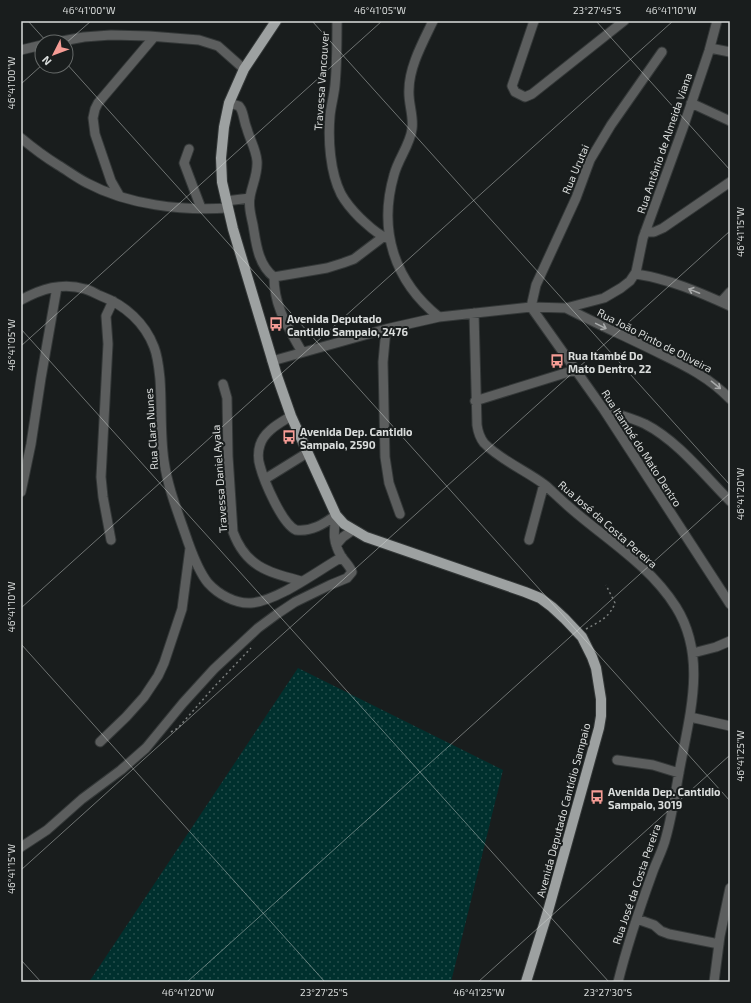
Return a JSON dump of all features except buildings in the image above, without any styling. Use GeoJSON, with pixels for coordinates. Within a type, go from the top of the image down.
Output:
{"type":"FeatureCollection","features":[{"type":"Feature","properties":{"kind":"main road","name":"Avenida Deputado Cantídio Sampaio"},"geometry":{"type":"LineString","coordinates":[[276,21],[244,69],[230,103],[224,127],[221,158],[222,182],[272,361],[291,416],[336,515],[344,524],[366,537],[540,598],[566,619],[578,633],[587,645],[596,668],[602,700],[601,716],[586,774],[526,982]]}},
{"type":"Feature","properties":{"kind":"street","name":"Travessa Vancouver"},"geometry":{"type":"LineString","coordinates":[[337,21],[336,73],[334,93],[330,109],[329,134],[330,154],[335,178],[341,194],[352,210],[373,230],[386,238]]}},
{"type":"Feature","properties":{"kind":"street"},"geometry":{"type":"LineString","coordinates":[[433,21],[415,62],[410,83],[409,95],[412,129],[398,163],[392,184],[386,238],[402,273],[423,303],[439,317]]}},
{"type":"Feature","properties":{"kind":"street"},"geometry":{"type":"LineString","coordinates":[[534,21],[512,86],[515,92],[525,97],[532,94],[624,21]]}},
{"type":"Feature","properties":{"kind":"street","name":"Rua Antônio de Almeida Viana"},"geometry":{"type":"LineString","coordinates":[[637,274],[645,232],[710,48],[717,21]]}},
{"type":"Feature","properties":{"kind":"street"},"geometry":{"type":"LineString","coordinates":[[74,39],[102,35],[199,40],[210,43],[223,51],[244,69]]}},
{"type":"Feature","properties":{"kind":"street"},"geometry":{"type":"LineString","coordinates":[[119,195],[111,180],[98,142],[93,125],[94,114],[98,103],[154,37]]}},
{"type":"Feature","properties":{"kind":"street"},"geometry":{"type":"LineString","coordinates":[[21,50],[34,47]]}},
{"type":"Feature","properties":{"kind":"street"},"geometry":{"type":"LineString","coordinates":[[710,48],[730,52]]}},
{"type":"Feature","properties":{"kind":"street","name":"Rua Urutai"},"geometry":{"type":"LineString","coordinates":[[531,307],[536,285],[576,198],[590,160],[611,125],[662,52]]}},
{"type":"Feature","properties":{"kind":"street"},"geometry":{"type":"LineString","coordinates":[[230,103],[239,106],[241,109],[254,148],[257,164],[250,198],[250,213],[258,252],[262,263],[274,277],[274,291],[277,304],[302,352]]}},
{"type":"Feature","properties":{"kind":"street"},"geometry":{"type":"LineString","coordinates":[[691,103],[730,121]]}},
{"type":"Feature","properties":{"kind":"street"},"geometry":{"type":"LineString","coordinates":[[21,138],[34,149],[79,178],[103,190],[156,205],[201,208],[227,204],[250,198]]}},
{"type":"Feature","properties":{"kind":"street"},"geometry":{"type":"LineString","coordinates":[[189,150],[184,163],[201,208]]}},
{"type":"Feature","properties":{"kind":"street"},"geometry":{"type":"LineString","coordinates":[[645,232],[654,232],[663,228],[730,182]]}},
{"type":"Feature","properties":{"kind":"street"},"geometry":{"type":"LineString","coordinates":[[274,277],[327,268],[343,263],[354,259],[386,238]]}},
{"type":"Feature","properties":{"kind":"street"},"geometry":{"type":"LineString","coordinates":[[272,361],[386,328],[439,317],[531,307],[566,308],[604,298],[621,288],[637,274],[670,282],[730,306]]}},
{"type":"Feature","properties":{"kind":"street","name":"Rua Clara Nunes"},"geometry":{"type":"LineString","coordinates":[[21,300],[41,290],[57,287],[69,286],[85,289],[113,301],[129,312],[149,336],[155,348],[158,359],[161,386],[164,461],[174,504],[200,569],[208,582],[222,594],[244,603],[263,601],[342,557]]}},
{"type":"Feature","properties":{"kind":"street"},"geometry":{"type":"LineString","coordinates":[[21,492],[25,449],[57,287]]}},
{"type":"Feature","properties":{"kind":"street"},"geometry":{"type":"LineString","coordinates":[[721,302],[730,292]]}},
{"type":"Feature","properties":{"kind":"street"},"geometry":{"type":"LineString","coordinates":[[111,540],[102,497],[101,477],[108,351],[106,316],[113,301]]}},
{"type":"Feature","properties":{"kind":"street","name":"Rua Itambé do Mato Dentro"},"geometry":{"type":"LineString","coordinates":[[531,307],[604,410],[730,604]]}},
{"type":"Feature","properties":{"kind":"street","name":"Rua João Pinto de Oliveira"},"geometry":{"type":"LineString","coordinates":[[566,308],[704,376],[719,387],[730,399]]}},
{"type":"Feature","properties":{"kind":"street","name":"Rua José da Costa Pereira"},"geometry":{"type":"LineString","coordinates":[[474,313],[476,350],[475,401],[477,425],[480,436],[485,444],[544,484],[587,522],[632,557],[653,578],[668,595],[682,618],[693,653],[692,706],[666,839],[652,872],[618,982]]}},
{"type":"Feature","properties":{"kind":"street"},"geometry":{"type":"LineString","coordinates":[[386,328],[383,362],[384,457],[389,482],[400,514]]}},
{"type":"Feature","properties":{"kind":"street"},"geometry":{"type":"LineString","coordinates":[[475,401],[575,370]]}},
{"type":"Feature","properties":{"kind":"street","name":"Travessa Daniel Ayala"},"geometry":{"type":"LineString","coordinates":[[223,384],[227,398],[228,456],[232,520],[233,532],[236,541],[244,554],[263,568],[301,581]]}},
{"type":"Feature","properties":{"kind":"street"},"geometry":{"type":"LineString","coordinates":[[604,410],[644,424],[669,440],[730,501]]}},
{"type":"Feature","properties":{"kind":"street"},"geometry":{"type":"LineString","coordinates":[[291,416],[273,428],[264,437],[260,445],[260,466],[265,479],[280,511],[287,523],[292,528],[300,530],[321,526],[336,515]]}},
{"type":"Feature","properties":{"kind":"street"},"geometry":{"type":"LineString","coordinates":[[265,479],[307,453]]}},
{"type":"Feature","properties":{"kind":"street"},"geometry":{"type":"LineString","coordinates":[[530,540],[544,484]]}},
{"type":"Feature","properties":{"kind":"street","name":"Avenida Deputado Cantídio Sampaio"},"geometry":{"type":"LineString","coordinates":[[21,847],[47,830],[82,799],[121,770],[146,748],[183,702],[214,669],[258,628],[295,602],[347,578],[352,572],[342,557],[334,539],[336,515]]}},
{"type":"Feature","properties":{"kind":"street"},"geometry":{"type":"LineString","coordinates":[[336,545],[343,537],[353,530]]}},
{"type":"Feature","properties":{"kind":"street"},"geometry":{"type":"LineString","coordinates":[[100,742],[144,697],[158,676],[164,663],[182,609],[190,547]]}},
{"type":"Feature","properties":{"kind":"street"},"geometry":{"type":"LineString","coordinates":[[693,653],[716,648],[730,641]]}},
{"type":"Feature","properties":{"kind":"street"},"geometry":{"type":"LineString","coordinates":[[690,717],[730,726]]}},
{"type":"Feature","properties":{"kind":"street"},"geometry":{"type":"LineString","coordinates":[[617,760],[653,765],[679,772]]}},
{"type":"Feature","properties":{"kind":"street"},"geometry":{"type":"LineString","coordinates":[[714,982],[724,913],[730,888]]}},
{"type":"Feature","properties":{"kind":"street"},"geometry":{"type":"LineString","coordinates":[[637,919],[654,924],[661,931],[669,934],[719,944]]}},
{"type":"Feature","properties":{"kind":"path"},"geometry":{"type":"LineString","coordinates":[[578,633],[603,619],[612,609],[615,603],[606,585]]}},
{"type":"Feature","properties":{"kind":"path"},"geometry":{"type":"LineString","coordinates":[[168,734],[178,728],[252,647]]}},
{"type":"Feature","properties":{"kind":"shaded area"},"geometry":{"type":"Polygon","coordinates":[[[298,668],[503,770],[451,982],[89,982],[298,668]]]}},
{"type":"Feature","properties":{"kind":"place","name":"Avenida Deputado Cantidio Sampaio, 2476"},"geometry":{"type":"Point","coordinates":[276,324]}},
{"type":"Feature","properties":{"kind":"place","name":"Rua Itambé Do Mato Dentro, 22"},"geometry":{"type":"Point","coordinates":[557,361]}},
{"type":"Feature","properties":{"kind":"place","name":"Avenida Dep. Cantidio Sampaio, 2590"},"geometry":{"type":"Point","coordinates":[289,437]}},
{"type":"Feature","properties":{"kind":"place","name":"Avenida Dep. Cantidio Sampaio, 3019"},"geometry":{"type":"Point","coordinates":[597,797]}}]}
